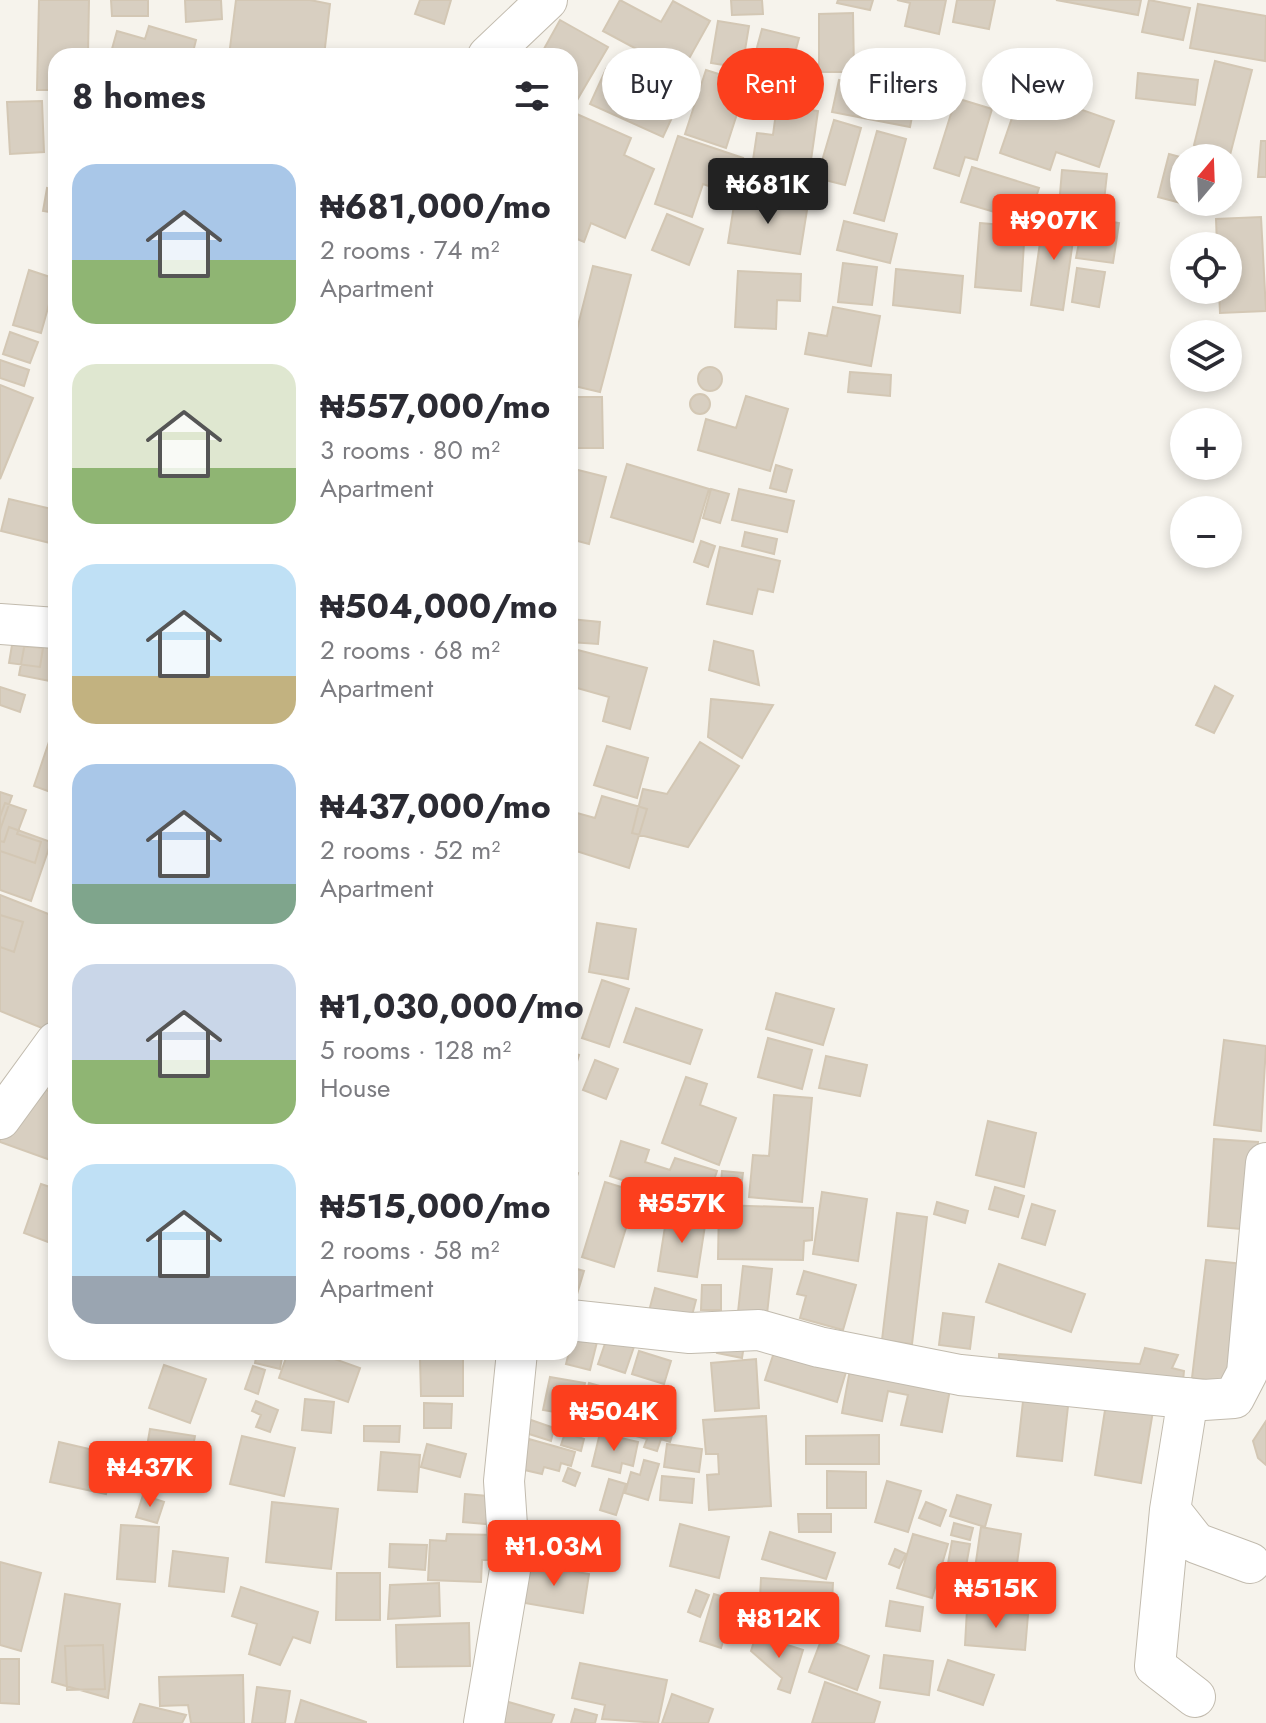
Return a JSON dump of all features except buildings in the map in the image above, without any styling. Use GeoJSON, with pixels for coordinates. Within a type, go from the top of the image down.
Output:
{"type":"FeatureCollection","features":[{"type":"Feature","properties":{"kind":"street"},"geometry":{"type":"LineString","coordinates":[[496,48],[543,3]]}},
{"type":"Feature","properties":{"kind":"street"},"geometry":{"type":"LineString","coordinates":[[0,624],[48,627]]}},
{"type":"Feature","properties":{"kind":"street"},"geometry":{"type":"LineString","coordinates":[[0,1119],[48,1063]]}},
{"type":"Feature","properties":{"kind":"street"},"geometry":{"type":"LineString","coordinates":[[578,1321],[690,1333],[759,1330],[819,1347],[960,1375],[1188,1398],[1234,1398],[1247,1373],[1266,1163]]}},
{"type":"Feature","properties":{"kind":"street"},"geometry":{"type":"LineString","coordinates":[[484,1723],[510,1570],[504,1481],[516,1360]]}},
{"type":"Feature","properties":{"kind":"street"},"geometry":{"type":"LineString","coordinates":[[1188,1398],[1170,1510],[1155,1666],[1195,1697]]}},
{"type":"Feature","properties":{"kind":"street"},"geometry":{"type":"LineString","coordinates":[[1170,1510],[1196,1543],[1250,1563]]}}]}
